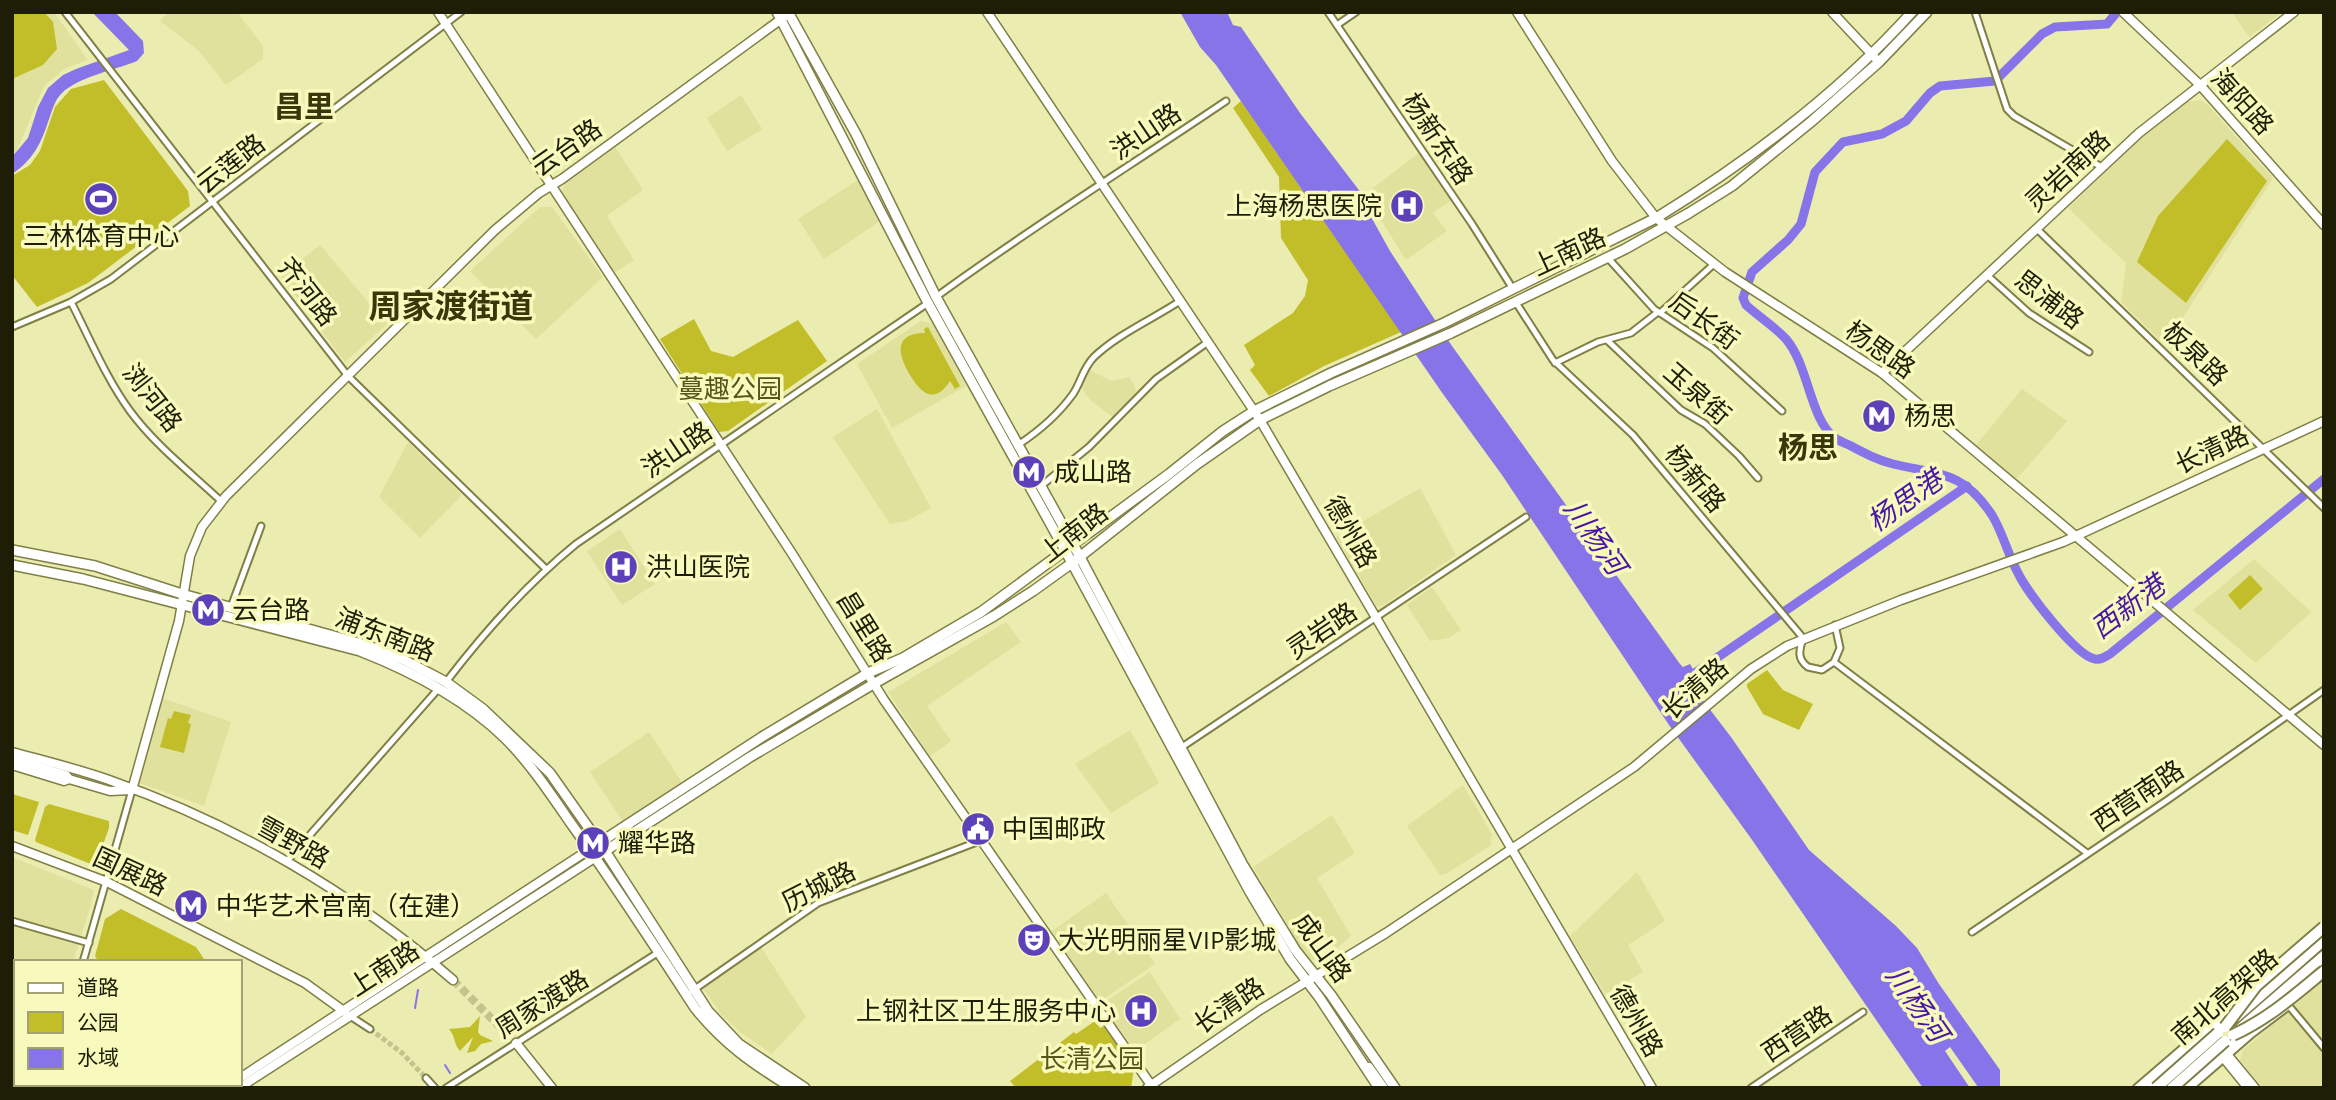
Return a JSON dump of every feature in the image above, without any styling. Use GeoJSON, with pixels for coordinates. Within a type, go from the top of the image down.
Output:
{"type":"FeatureCollection","features":[{"type":"Feature","properties":{"kind":"highway"},"geometry":{"type":"LineString","coordinates":[[2229,1031],[2256,986],[2324,929]]}},
{"type":"Feature","properties":{"kind":"highway","name":"南北高架路"},"geometry":{"type":"LineString","coordinates":[[2172,1088],[2324,940]]}},
{"type":"Feature","properties":{"kind":"highway","name":"南北高架路"},"geometry":{"type":"LineString","coordinates":[[2156,1088],[2324,956]]}},
{"type":"Feature","properties":{"kind":"highway"},"geometry":{"type":"LineString","coordinates":[[2229,1031],[2273,1013],[2324,969]]}},
{"type":"Feature","properties":{"kind":"main road","name":"上南路"},"geometry":{"type":"LineString","coordinates":[[597,850],[761,737],[867,673],[903,658],[981,612],[1223,431],[1254,411],[1331,373],[1444,323],[1656,218],[1740,164],[1872,55],[1912,12]]}},
{"type":"Feature","properties":{"kind":"main road","name":"上南路"},"geometry":{"type":"LineString","coordinates":[[597,850],[874,682],[994,616],[1076,560],[1197,464],[1260,421],[1451,333],[1666,227],[1748,173],[1879,62],[1927,12]]}},
{"type":"Feature","properties":{"kind":"main road","name":"成山路"},"geometry":{"type":"LineString","coordinates":[[785,14],[932,300],[1243,865],[1286,936],[1373,1055],[1393,1088]]}},
{"type":"Feature","properties":{"kind":"main road","name":"成山路"},"geometry":{"type":"LineString","coordinates":[[932,300],[1041,486],[1069,547]]}},
{"type":"Feature","properties":{"kind":"main road","name":"浦东南路"},"geometry":{"type":"LineString","coordinates":[[12,550],[95,566],[182,594],[366,645],[404,660],[446,682],[484,709],[541,764],[565,794],[597,850]]}},
{"type":"Feature","properties":{"kind":"main road","name":"浦东南路"},"geometry":{"type":"LineString","coordinates":[[12,565],[75,577],[318,639],[398,666],[475,713],[504,737],[597,850]]}},
{"type":"Feature","properties":{"kind":"main road","name":"成山路"},"geometry":{"type":"LineString","coordinates":[[1178,750],[1250,892],[1305,981],[1382,1088]]}},
{"type":"Feature","properties":{"kind":"main road"},"geometry":{"type":"LineString","coordinates":[[597,850],[659,952],[690,992],[739,1044],[806,1088]]}},
{"type":"Feature","properties":{"kind":"main road"},"geometry":{"type":"LineString","coordinates":[[597,850],[709,1025],[747,1060],[792,1088]]}},
{"type":"Feature","properties":{"kind":"main road"},"geometry":{"type":"LineString","coordinates":[[2145,1088],[2324,929]]}},
{"type":"Feature","properties":{"kind":"main road"},"geometry":{"type":"LineString","coordinates":[[2182,1088],[2324,969]]}},
{"type":"Feature","properties":{"kind":"street","name":"齐河路"},"geometry":{"type":"LineString","coordinates":[[65,12],[348,376],[546,569]]}},
{"type":"Feature","properties":{"kind":"street","name":"昌里路"},"geometry":{"type":"LineString","coordinates":[[438,12],[867,673],[1149,1086]]}},
{"type":"Feature","properties":{"kind":"street","name":"云莲路"},"geometry":{"type":"LineString","coordinates":[[12,327],[71,302],[111,279],[461,12]]}},
{"type":"Feature","properties":{"kind":"street","name":"德州路"},"geometry":{"type":"LineString","coordinates":[[987,12],[1254,411],[1651,1088]]}},
{"type":"Feature","properties":{"kind":"street","name":"杨新东路"},"geometry":{"type":"LineString","coordinates":[[1328,12],[1513,289]]}},
{"type":"Feature","properties":{"kind":"street"},"geometry":{"type":"LineString","coordinates":[[1337,25],[1356,12]]}},
{"type":"Feature","properties":{"kind":"street","name":"杨思路"},"geometry":{"type":"LineString","coordinates":[[1517,12],[1612,160],[1656,218],[1714,264],[1882,373],[2324,745]]}},
{"type":"Feature","properties":{"kind":"street"},"geometry":{"type":"LineString","coordinates":[[1832,12],[1879,62]]}},
{"type":"Feature","properties":{"kind":"street"},"geometry":{"type":"LineString","coordinates":[[1975,12],[2005,105],[2010,113],[2103,168]]}},
{"type":"Feature","properties":{"kind":"street","name":"灵岩南路"},"geometry":{"type":"LineString","coordinates":[[1882,373],[2139,132],[2294,12]]}},
{"type":"Feature","properties":{"kind":"street","name":"海阳路"},"geometry":{"type":"LineString","coordinates":[[2124,13],[2200,85],[2324,225]]}},
{"type":"Feature","properties":{"kind":"street","name":"云台路"},"geometry":{"type":"LineString","coordinates":[[84,960],[179,621],[188,563],[195,541],[206,521],[495,230],[539,193],[785,14]]}},
{"type":"Feature","properties":{"kind":"street","name":"洪山路"},"geometry":{"type":"LineString","coordinates":[[287,861],[446,682],[474,645],[546,569],[598,528],[1046,219],[1102,185],[1226,101]]}},
{"type":"Feature","properties":{"kind":"street","name":"板泉路"},"geometry":{"type":"LineString","coordinates":[[2037,229],[2324,508]]}},
{"type":"Feature","properties":{"kind":"street","name":"后长街"},"geometry":{"type":"LineString","coordinates":[[1607,257],[1659,313],[1713,348],[1782,411]]}},
{"type":"Feature","properties":{"kind":"street"},"geometry":{"type":"LineString","coordinates":[[1555,363],[1598,342],[1638,330],[1714,264]]}},
{"type":"Feature","properties":{"kind":"street","name":"思浦路"},"geometry":{"type":"LineString","coordinates":[[1987,275],[2029,313],[2089,352]]}},
{"type":"Feature","properties":{"kind":"street"},"geometry":{"type":"LineString","coordinates":[[1018,445],[1036,433],[1060,410],[1074,392],[1085,368],[1096,356],[1181,301]]}},
{"type":"Feature","properties":{"kind":"street","name":"杨新路"},"geometry":{"type":"LineString","coordinates":[[1515,301],[1555,363],[1633,435],[1802,638],[1799,657],[1808,667],[1822,670],[1835,662]]}},
{"type":"Feature","properties":{"kind":"street","name":"浏河路"},"geometry":{"type":"LineString","coordinates":[[71,302],[111,381],[131,412],[148,432],[222,502]]}},
{"type":"Feature","properties":{"kind":"street","name":"玉泉街"},"geometry":{"type":"LineString","coordinates":[[1608,341],[1681,410],[1705,424],[1758,478]]}},
{"type":"Feature","properties":{"kind":"street"},"geometry":{"type":"LineString","coordinates":[[1041,486],[1089,447],[1156,379],[1208,342]]}},
{"type":"Feature","properties":{"kind":"street","name":"长清路"},"geometry":{"type":"LineString","coordinates":[[1149,1086],[1305,981],[1386,933],[1634,767],[1751,669],[1802,638],[2076,536],[2324,421]]}},
{"type":"Feature","properties":{"kind":"street","name":"灵岩路"},"geometry":{"type":"LineString","coordinates":[[1178,750],[1525,517]]}},
{"type":"Feature","properties":{"kind":"street"},"geometry":{"type":"LineString","coordinates":[[231,607],[261,526]]}},
{"type":"Feature","properties":{"kind":"street"},"geometry":{"type":"LineString","coordinates":[[1835,625],[1840,648],[1835,662],[2087,853]]}},
{"type":"Feature","properties":{"kind":"street","name":"西营南路"},"geometry":{"type":"LineString","coordinates":[[1972,932],[2324,690]]}},
{"type":"Feature","properties":{"kind":"street","name":"雪野路"},"geometry":{"type":"LineString","coordinates":[[12,752],[110,780],[213,824],[287,861],[352,902],[453,980]]}},
{"type":"Feature","properties":{"kind":"street"},"geometry":{"type":"LineString","coordinates":[[12,759],[66,775],[69,779]]}},
{"type":"Feature","properties":{"kind":"street","name":"雪野路"},"geometry":{"type":"LineString","coordinates":[[12,765],[64,781],[69,779],[110,791],[132,790]]}},
{"type":"Feature","properties":{"kind":"street","name":"历城路"},"geometry":{"type":"LineString","coordinates":[[690,992],[818,903],[982,839]]}},
{"type":"Feature","properties":{"kind":"street","name":"国展路"},"geometry":{"type":"LineString","coordinates":[[12,846],[107,882],[305,983],[370,1029]]}},
{"type":"Feature","properties":{"kind":"street","name":"上南路"},"geometry":{"type":"LineString","coordinates":[[242,1086],[425,956],[597,850]]}},
{"type":"Feature","properties":{"kind":"street","name":"上南路"},"geometry":{"type":"LineString","coordinates":[[242,1076],[433,962],[597,850]]}},
{"type":"Feature","properties":{"kind":"street"},"geometry":{"type":"LineString","coordinates":[[12,921],[89,943]]}},
{"type":"Feature","properties":{"kind":"street"},"geometry":{"type":"LineString","coordinates":[[2136,1088],[2324,921]]}},
{"type":"Feature","properties":{"kind":"street","name":"周家渡路"},"geometry":{"type":"LineString","coordinates":[[446,1088],[659,952]]}},
{"type":"Feature","properties":{"kind":"street"},"geometry":{"type":"LineString","coordinates":[[2190,1088],[2223,1055],[2324,976]]}},
{"type":"Feature","properties":{"kind":"street"},"geometry":{"type":"LineString","coordinates":[[2288,1006],[2324,1048]]}},
{"type":"Feature","properties":{"kind":"street","name":"西营路"},"geometry":{"type":"LineString","coordinates":[[1751,1088],[1863,1012]]}},
{"type":"Feature","properties":{"kind":"street"},"geometry":{"type":"LineString","coordinates":[[2204,1037],[2255,1088]]}},
{"type":"Feature","properties":{"kind":"street"},"geometry":{"type":"LineString","coordinates":[[516,1043],[552,1088]]}},
{"type":"Feature","properties":{"kind":"street"},"geometry":{"type":"LineString","coordinates":[[2223,1055],[2248,1088]]}},
{"type":"Feature","properties":{"kind":"street"},"geometry":{"type":"LineString","coordinates":[[426,1078],[435,1088]]}},
{"type":"Feature","properties":{"kind":"shaded area"},"geometry":{"type":"Polygon","coordinates":[[[12,12],[54,12],[88,60],[66,68],[44,86],[16,153],[12,155],[12,12]]]}},
{"type":"Feature","properties":{"kind":"shaded area"},"geometry":{"type":"Polygon","coordinates":[[[168,12],[237,12],[263,46],[263,59],[226,85],[199,51],[160,21],[168,12]]]}},
{"type":"Feature","properties":{"kind":"shaded area"},"geometry":{"type":"Polygon","coordinates":[[[2232,12],[2282,12],[2249,37],[2232,12]]]}},
{"type":"Feature","properties":{"kind":"shaded area"},"geometry":{"type":"Polygon","coordinates":[[[741,95],[762,129],[727,151],[707,118],[741,95]]]}},
{"type":"Feature","properties":{"kind":"shaded area"},"geometry":{"type":"Polygon","coordinates":[[[2200,100],[2207,104],[2273,178],[2165,345],[2121,302],[2126,263],[2068,208],[2145,135],[2186,102],[2200,100]]]}},
{"type":"Feature","properties":{"kind":"shaded area"},"geometry":{"type":"Polygon","coordinates":[[[615,147],[643,190],[607,216],[634,260],[614,273],[561,194],[564,185],[615,147]]]}},
{"type":"Feature","properties":{"kind":"shaded area","name":"上海杨思医院"},"geometry":{"type":"Polygon","coordinates":[[[1419,153],[1452,200],[1433,213],[1447,231],[1406,260],[1365,194],[1419,153]]]}},
{"type":"Feature","properties":{"kind":"shaded area"},"geometry":{"type":"Polygon","coordinates":[[[858,180],[880,221],[824,259],[798,219],[858,180]]]}},
{"type":"Feature","properties":{"kind":"shaded area"},"geometry":{"type":"Polygon","coordinates":[[[540,207],[552,207],[603,277],[536,339],[470,271],[540,207]]]}},
{"type":"Feature","properties":{"kind":"shaded area"},"geometry":{"type":"Polygon","coordinates":[[[320,245],[387,324],[345,362],[281,276],[320,245]]]}},
{"type":"Feature","properties":{"kind":"shaded area"},"geometry":{"type":"Polygon","coordinates":[[[921,321],[931,323],[935,328],[966,386],[892,428],[857,364],[921,321]]]}},
{"type":"Feature","properties":{"kind":"shaded area"},"geometry":{"type":"Polygon","coordinates":[[[1088,369],[1111,381],[1130,377],[1138,395],[1114,418],[1090,400],[1081,387],[1088,369]]]}},
{"type":"Feature","properties":{"kind":"shaded area"},"geometry":{"type":"Polygon","coordinates":[[[2022,389],[2067,421],[2017,479],[1976,445],[2022,389]]]}},
{"type":"Feature","properties":{"kind":"shaded area"},"geometry":{"type":"Polygon","coordinates":[[[877,409],[931,508],[907,521],[890,524],[833,437],[877,409]]]}},
{"type":"Feature","properties":{"kind":"shaded area"},"geometry":{"type":"Polygon","coordinates":[[[408,442],[462,495],[420,538],[379,497],[408,442]]]}},
{"type":"Feature","properties":{"kind":"shaded area"},"geometry":{"type":"Polygon","coordinates":[[[1420,488],[1456,555],[1384,605],[1377,607],[1336,537],[1420,488]]]}},
{"type":"Feature","properties":{"kind":"shaded area","name":"洪山医院"},"geometry":{"type":"Polygon","coordinates":[[[620,529],[655,584],[622,605],[587,551],[620,529]]]}},
{"type":"Feature","properties":{"kind":"shaded area"},"geometry":{"type":"Polygon","coordinates":[[[2254,559],[2311,612],[2256,663],[2193,610],[2254,559]]]}},
{"type":"Feature","properties":{"kind":"shaded area"},"geometry":{"type":"Polygon","coordinates":[[[1432,587],[1461,630],[1448,638],[1430,641],[1407,605],[1432,587]]]}},
{"type":"Feature","properties":{"kind":"shaded area"},"geometry":{"type":"Polygon","coordinates":[[[1006,622],[1021,642],[927,706],[951,741],[930,756],[888,692],[1006,622]]]}},
{"type":"Feature","properties":{"kind":"shaded area"},"geometry":{"type":"Polygon","coordinates":[[[162,698],[231,722],[204,806],[139,783],[162,698]]]}},
{"type":"Feature","properties":{"kind":"shaded area"},"geometry":{"type":"Polygon","coordinates":[[[1130,730],[1159,783],[1111,813],[1075,764],[1130,730]]]}},
{"type":"Feature","properties":{"kind":"shaded area"},"geometry":{"type":"Polygon","coordinates":[[[649,732],[683,784],[624,823],[590,772],[649,732]]]}},
{"type":"Feature","properties":{"kind":"shaded area"},"geometry":{"type":"Polygon","coordinates":[[[1463,785],[1492,834],[1491,845],[1446,874],[1440,875],[1407,826],[1463,785]]]}},
{"type":"Feature","properties":{"kind":"shaded area"},"geometry":{"type":"Polygon","coordinates":[[[1332,815],[1355,853],[1317,878],[1351,936],[1332,952],[1317,960],[1308,959],[1253,867],[1332,815]]]}},
{"type":"Feature","properties":{"kind":"shaded area"},"geometry":{"type":"Polygon","coordinates":[[[12,857],[94,890],[74,960],[14,960],[14,1047],[12,857]]]}},
{"type":"Feature","properties":{"kind":"shaded area"},"geometry":{"type":"Polygon","coordinates":[[[1637,872],[1665,921],[1628,945],[1643,972],[1605,994],[1570,936],[1637,872]]]}},
{"type":"Feature","properties":{"kind":"shaded area"},"geometry":{"type":"Polygon","coordinates":[[[1106,893],[1155,964],[1099,1002],[1052,931],[1106,893]]]}},
{"type":"Feature","properties":{"kind":"shaded area"},"geometry":{"type":"Polygon","coordinates":[[[761,947],[806,1017],[772,1054],[740,1032],[721,1014],[703,988],[761,947]]]}},
{"type":"Feature","properties":{"kind":"shaded area","name":"上钢社区卫生服务中心"},"geometry":{"type":"Polygon","coordinates":[[[1150,972],[1180,1019],[1135,1051],[1102,1004],[1150,972]]]}},
{"type":"Feature","properties":{"kind":"shaded area"},"geometry":{"type":"Polygon","coordinates":[[[2324,980],[2324,1088],[2263,1088],[2240,1060],[2243,1050],[2324,980]]]}},
{"type":"Feature","properties":{"kind":"green space"},"geometry":{"type":"Polygon","coordinates":[[[12,12],[44,12],[53,22],[57,49],[43,65],[12,79],[12,12]]]}},
{"type":"Feature","properties":{"kind":"green space","name":"三林体育中心"},"geometry":{"type":"Polygon","coordinates":[[[104,80],[188,191],[190,206],[88,283],[37,307],[12,275],[12,176],[30,165],[40,151],[55,107],[71,89],[104,80]]]}},
{"type":"Feature","properties":{"kind":"green space"},"geometry":{"type":"Polygon","coordinates":[[[1241,101],[1401,332],[1324,366],[1269,396],[1250,370],[1255,365],[1244,345],[1293,313],[1305,296],[1308,280],[1281,238],[1279,177],[1233,108],[1241,101]]]}},
{"type":"Feature","properties":{"kind":"green space"},"geometry":{"type":"Polygon","coordinates":[[[2227,139],[2267,181],[2186,303],[2137,262],[2158,216],[2227,139]]]}},
{"type":"Feature","properties":{"kind":"green space","name":"蔓趣公园"},"geometry":{"type":"Polygon","coordinates":[[[694,319],[711,351],[733,357],[798,320],[827,361],[728,431],[719,432],[660,339],[694,319]]]}},
{"type":"Feature","properties":{"kind":"green space"},"geometry":{"type":"Polygon","coordinates":[[[928,327],[960,386],[955,389],[950,381],[939,393],[924,392],[906,367],[901,353],[903,341],[915,334],[925,333],[924,329],[928,327]]]}},
{"type":"Feature","properties":{"kind":"green space"},"geometry":{"type":"Polygon","coordinates":[[[2250,575],[2263,589],[2240,610],[2228,595],[2250,575]]]}},
{"type":"Feature","properties":{"kind":"green space"},"geometry":{"type":"Polygon","coordinates":[[[1767,670],[1783,690],[1813,704],[1799,730],[1763,714],[1747,687],[1747,684],[1767,670]]]}},
{"type":"Feature","properties":{"kind":"green space"},"geometry":{"type":"Polygon","coordinates":[[[174,711],[191,715],[184,753],[160,747],[168,718],[171,719],[174,711]]]}},
{"type":"Feature","properties":{"kind":"green space"},"geometry":{"type":"Polygon","coordinates":[[[12,794],[39,802],[28,835],[12,830],[12,794]]]}},
{"type":"Feature","properties":{"kind":"green space"},"geometry":{"type":"Polygon","coordinates":[[[49,804],[109,821],[96,864],[36,842],[45,807],[49,804]]]}},
{"type":"Feature","properties":{"kind":"green space"},"geometry":{"type":"Polygon","coordinates":[[[121,909],[196,947],[205,960],[98,960],[95,956],[105,919],[121,909]]]}},
{"type":"Feature","properties":{"kind":"green space"},"geometry":{"type":"Polygon","coordinates":[[[480,1016],[478,1032],[493,1041],[481,1044],[475,1051],[467,1053],[473,1037],[460,1051],[449,1029],[470,1027],[480,1016]]]}},
{"type":"Feature","properties":{"kind":"green space","name":"长清公园"},"geometry":{"type":"Polygon","coordinates":[[[1095,1021],[1100,1028],[1104,1026],[1134,1069],[1131,1088],[1016,1088],[1010,1081],[1074,1032],[1076,1034],[1095,1021]]]}},
{"type":"Feature","properties":{"kind":"water"},"geometry":{"type":"Polygon","coordinates":[[[92,12],[115,12],[143,41],[144,53],[137,61],[87,78],[62,93],[55,103],[35,151],[12,174],[12,157],[28,138],[38,107],[48,88],[63,75],[129,50],[92,12]]]}},
{"type":"Feature","properties":{"kind":"water","name":"川杨河"},"geometry":{"type":"Polygon","coordinates":[[[1180,12],[1227,12],[1233,25],[1241,27],[1300,113],[1365,198],[1365,206],[1390,251],[1452,346],[1680,664],[1683,667],[1690,664],[1698,678],[1693,683],[1695,690],[1809,850],[1896,926],[1917,948],[2000,1070],[2000,1088],[1978,1087],[1950,1047],[1945,1051],[1970,1088],[1923,1088],[1750,837],[1669,725],[1502,475],[1216,65],[1200,47],[1180,12]]]}},
{"type":"Feature","properties":{"kind":"waterway","name":"杨思港"},"geometry":{"type":"LineString","coordinates":[[2117,12],[2107,24],[2055,27],[2042,34],[1995,81],[1940,86],[1930,93],[1906,121],[1882,134],[1843,142],[1815,172],[1801,224],[1788,240],[1752,272],[1743,298],[1746,305],[1782,335],[1794,350],[1820,419],[1835,438],[1881,460],[1949,477],[1971,490],[1992,515],[2014,566],[2031,594],[2076,647],[2095,659],[2110,654],[2324,479]]}},
{"type":"Feature","properties":{"kind":"waterway","name":"杨思港"},"geometry":{"type":"LineString","coordinates":[[1686,679],[1967,486]]}},
{"type":"Feature","properties":{"kind":"waterway"},"geometry":{"type":"LineString","coordinates":[[415,1008],[418,990]]}},
{"type":"Feature","properties":{"kind":"waterway"},"geometry":{"type":"LineString","coordinates":[[445,1065],[450,1073]]}},
{"type":"Feature","properties":{"kind":"tunnel"},"geometry":{"type":"LineString","coordinates":[[453,980],[516,1043]]}},
{"type":"Feature","properties":{"kind":"tunnel"},"geometry":{"type":"LineString","coordinates":[[370,1029],[402,1053],[426,1078]]}},
{"type":"Feature","properties":{"kind":"place","name":"三林体育中心"},"geometry":{"type":"Point","coordinates":[101,199]}},
{"type":"Feature","properties":{"kind":"place","name":"上海杨思医院"},"geometry":{"type":"Point","coordinates":[1407,206]}},
{"type":"Feature","properties":{"kind":"place","name":"杨思"},"geometry":{"type":"Point","coordinates":[1879,416]}},
{"type":"Feature","properties":{"kind":"place","name":"成山路"},"geometry":{"type":"Point","coordinates":[1029,472]}},
{"type":"Feature","properties":{"kind":"place","name":"洪山医院"},"geometry":{"type":"Point","coordinates":[621,567]}},
{"type":"Feature","properties":{"kind":"place","name":"云台路"},"geometry":{"type":"Point","coordinates":[208,610]}},
{"type":"Feature","properties":{"kind":"place","name":"中国邮政"},"geometry":{"type":"Point","coordinates":[978,829]}},
{"type":"Feature","properties":{"kind":"place","name":"耀华路"},"geometry":{"type":"Point","coordinates":[593,843]}},
{"type":"Feature","properties":{"kind":"place","name":"中华艺术宫南（在建）"},"geometry":{"type":"Point","coordinates":[191,906]}},
{"type":"Feature","properties":{"kind":"place","name":"大光明丽星VIP影城"},"geometry":{"type":"Point","coordinates":[1034,940]}},
{"type":"Feature","properties":{"kind":"place","name":"上钢社区卫生服务中心"},"geometry":{"type":"Point","coordinates":[1141,1011]}},
{"type":"Feature","properties":{"kind":"district","name":"昌里"},"geometry":{"type":"Point","coordinates":[304,107]}},
{"type":"Feature","properties":{"kind":"district","name":"周家渡街道"},"geometry":{"type":"Point","coordinates":[451,307]}},
{"type":"Feature","properties":{"kind":"district","name":"杨思"},"geometry":{"type":"Point","coordinates":[1808,448]}},
{"type":"Feature","properties":{"kind":"water label","name":"西新港"},"geometry":{"type":"Point","coordinates":[2128,607]}}]}
